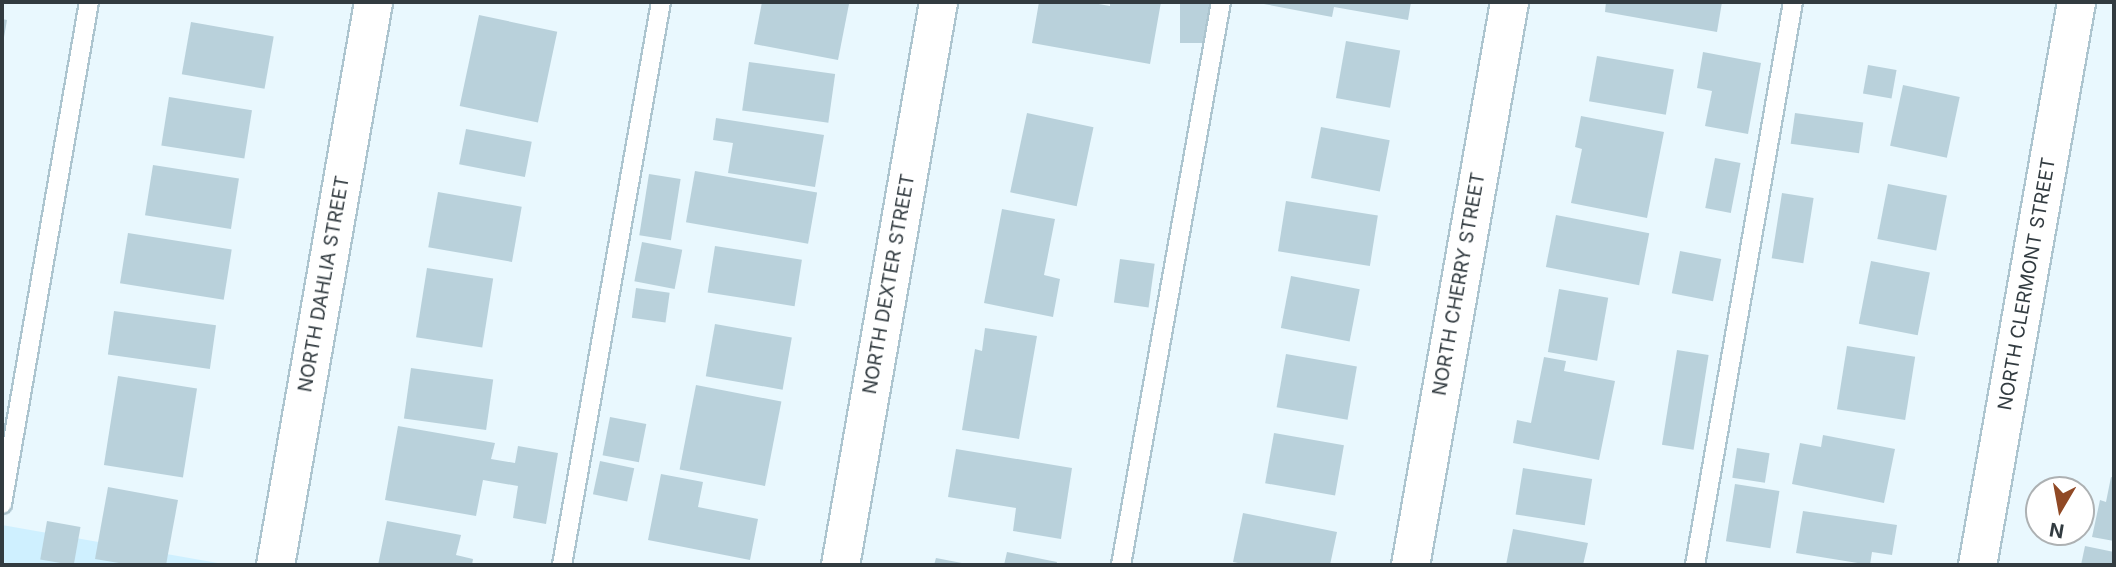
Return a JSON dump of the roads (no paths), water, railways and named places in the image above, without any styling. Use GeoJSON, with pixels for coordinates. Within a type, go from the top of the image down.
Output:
{"type":"FeatureCollection","features":[{"type":"Feature","properties":{"kind":"street","name":"NORTH DAHLIA STREET"},"geometry":{"type":"LineString","coordinates":[[275,565],[373,2]]}},
{"type":"Feature","properties":{"kind":"street","name":"NORTH DEXTER STREET"},"geometry":{"type":"LineString","coordinates":[[840,565],[938,2]]}},
{"type":"Feature","properties":{"kind":"street","name":"NORTH CHERRY STREET"},"geometry":{"type":"LineString","coordinates":[[1410,565],[1509,2]]}},
{"type":"Feature","properties":{"kind":"street","name":"NORTH CLERMONT STREET"},"geometry":{"type":"LineString","coordinates":[[1977,565],[2076,2]]}},
{"type":"Feature","properties":{"kind":"lane"},"geometry":{"type":"LineString","coordinates":[[2,504],[89,2]]}},
{"type":"Feature","properties":{"kind":"lane"},"geometry":{"type":"LineString","coordinates":[[562,565],[661,2]]}},
{"type":"Feature","properties":{"kind":"lane"},"geometry":{"type":"LineString","coordinates":[[1121,565],[1221,2]]}},
{"type":"Feature","properties":{"kind":"lane"},"geometry":{"type":"LineString","coordinates":[[1695,565],[1793,2]]}}]}
